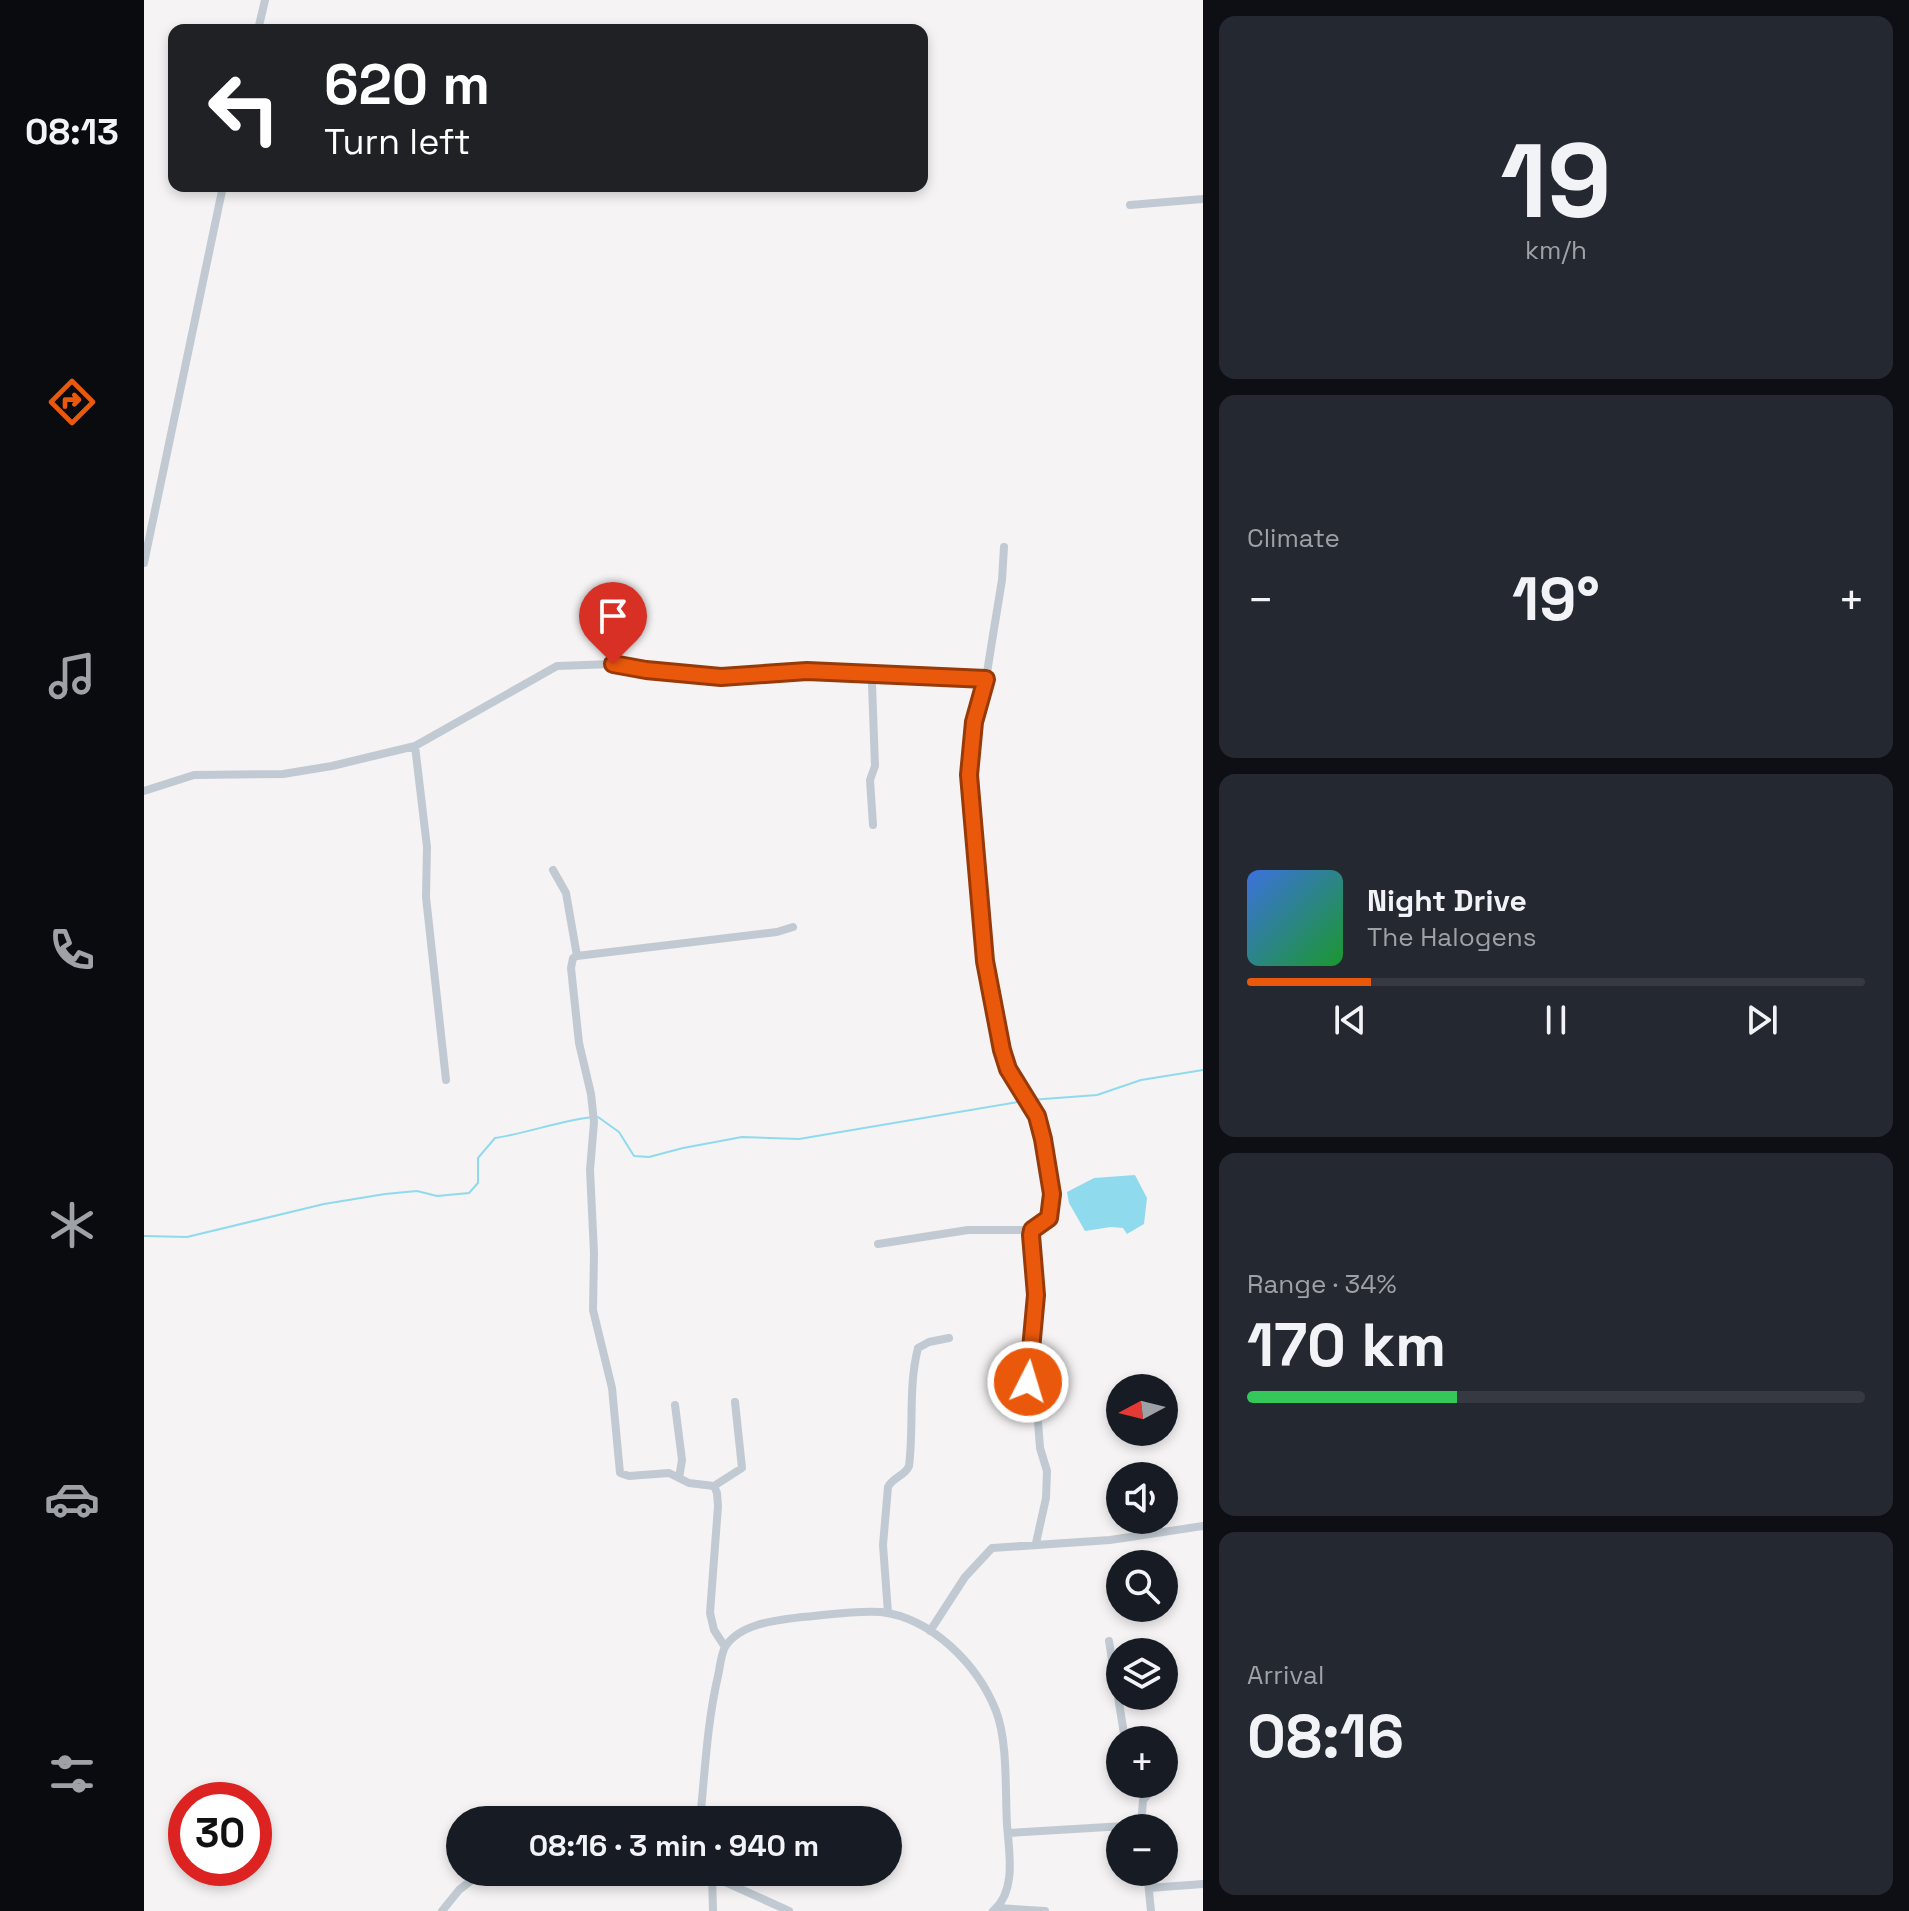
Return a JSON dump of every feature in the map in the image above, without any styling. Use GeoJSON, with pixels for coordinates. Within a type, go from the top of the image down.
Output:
{"type":"FeatureCollection","features":[{"type":"Feature","properties":{"kind":"street"},"geometry":{"type":"LineString","coordinates":[[259,24],[265,0]]}},
{"type":"Feature","properties":{"kind":"street"},"geometry":{"type":"LineString","coordinates":[[144,563],[222,192]]}},
{"type":"Feature","properties":{"kind":"street"},"geometry":{"type":"LineString","coordinates":[[1130,205],[1203,199]]}},
{"type":"Feature","properties":{"kind":"street"},"geometry":{"type":"LineString","coordinates":[[878,1244],[968,1230],[1032,1230],[1049,1218],[1052,1194],[1037,1116],[1008,1069],[1002,1050],[985,961],[972,823],[969,775],[974,722],[986,679],[1002,580],[1004,547]]}},
{"type":"Feature","properties":{"kind":"street"},"geometry":{"type":"LineString","coordinates":[[606,597],[613,664]]}},
{"type":"Feature","properties":{"kind":"street"},"geometry":{"type":"LineString","coordinates":[[144,791],[194,775],[283,774],[415,746],[557,666],[613,664],[721,677],[807,671],[986,679]]}},
{"type":"Feature","properties":{"kind":"street"},"geometry":{"type":"LineString","coordinates":[[873,825],[870,780],[875,766],[872,684],[875,674]]}},
{"type":"Feature","properties":{"kind":"street"},"geometry":{"type":"LineString","coordinates":[[415,746],[427,847],[426,897],[446,1080]]}},
{"type":"Feature","properties":{"kind":"street"},"geometry":{"type":"LineString","coordinates":[[553,870],[566,893],[577,956]]}},
{"type":"Feature","properties":{"kind":"street"},"geometry":{"type":"LineString","coordinates":[[735,1402],[742,1468],[714,1486],[689,1483],[669,1473],[629,1476],[620,1473],[612,1388],[593,1310],[590,1170],[594,1122],[579,1043],[571,968],[573,958],[577,956],[777,932],[793,927]]}},
{"type":"Feature","properties":{"kind":"street"},"geometry":{"type":"LineString","coordinates":[[1032,1230],[1030,1241],[1036,1295],[1027,1394],[1037,1408],[1040,1448],[1047,1471],[1046,1498],[1036,1543]]}},
{"type":"Feature","properties":{"kind":"street"},"geometry":{"type":"LineString","coordinates":[[888,1613],[883,1545],[888,1487],[909,1466],[915,1357],[918,1348],[949,1338]]}},
{"type":"Feature","properties":{"kind":"street"},"geometry":{"type":"LineString","coordinates":[[675,1405],[682,1460],[679,1478]]}},
{"type":"Feature","properties":{"kind":"street"},"geometry":{"type":"LineString","coordinates":[[714,1486],[718,1506],[710,1613],[714,1630],[725,1647]]}},
{"type":"Feature","properties":{"kind":"street"},"geometry":{"type":"LineString","coordinates":[[930,1631],[965,1577],[986,1552],[1001,1546],[1110,1540],[1203,1526]]}},
{"type":"Feature","properties":{"kind":"street"},"geometry":{"type":"LineString","coordinates":[[701,1806],[711,1705],[725,1647],[745,1631],[766,1622],[833,1614],[888,1613],[930,1631],[963,1658],[996,1711],[1002,1738],[1010,1876],[1003,1900],[995,1910]]}},
{"type":"Feature","properties":{"kind":"street"},"geometry":{"type":"LineString","coordinates":[[1008,1833],[1106,1829]]}},
{"type":"Feature","properties":{"kind":"street"},"geometry":{"type":"LineString","coordinates":[[1151,1911],[1149,1888],[1203,1884]]}},
{"type":"Feature","properties":{"kind":"street"},"geometry":{"type":"LineString","coordinates":[[443,1910],[464,1886]]}},
{"type":"Feature","properties":{"kind":"street"},"geometry":{"type":"LineString","coordinates":[[709,1886],[713,1911]]}},
{"type":"Feature","properties":{"kind":"street"},"geometry":{"type":"LineString","coordinates":[[734,1886],[789,1911]]}},
{"type":"Feature","properties":{"kind":"street"},"geometry":{"type":"LineString","coordinates":[[995,1910],[1045,1911]]}},
{"type":"Feature","properties":{"kind":"water"},"geometry":{"type":"Polygon","coordinates":[[[1135,1175],[1147,1198],[1144,1224],[1127,1234],[1123,1228],[1111,1227],[1085,1231],[1069,1203],[1067,1192],[1094,1178],[1135,1175]]]}},
{"type":"Feature","properties":{"kind":"waterway"},"geometry":{"type":"LineString","coordinates":[[1030,1100],[1097,1095],[1141,1080],[1203,1070]]}},
{"type":"Feature","properties":{"kind":"waterway"},"geometry":{"type":"LineString","coordinates":[[598,1117],[619,1132],[634,1156],[649,1157],[742,1137],[799,1139],[1024,1101]]}},
{"type":"Feature","properties":{"kind":"waterway"},"geometry":{"type":"LineString","coordinates":[[144,1236],[187,1237],[324,1204],[385,1194],[417,1191],[437,1196],[469,1193],[478,1183],[478,1158],[495,1138],[592,1117]]}},
{"type":"Feature","properties":{"kind":"route"},"geometry":{"type":"LineString","coordinates":[[613,664],[721,677],[807,671],[815,674],[986,679],[974,722],[969,775],[985,961],[1002,1050],[1008,1069],[1037,1116],[1052,1194],[1049,1218],[1032,1230],[1030,1241],[1036,1295],[1028,1382]]}}]}
